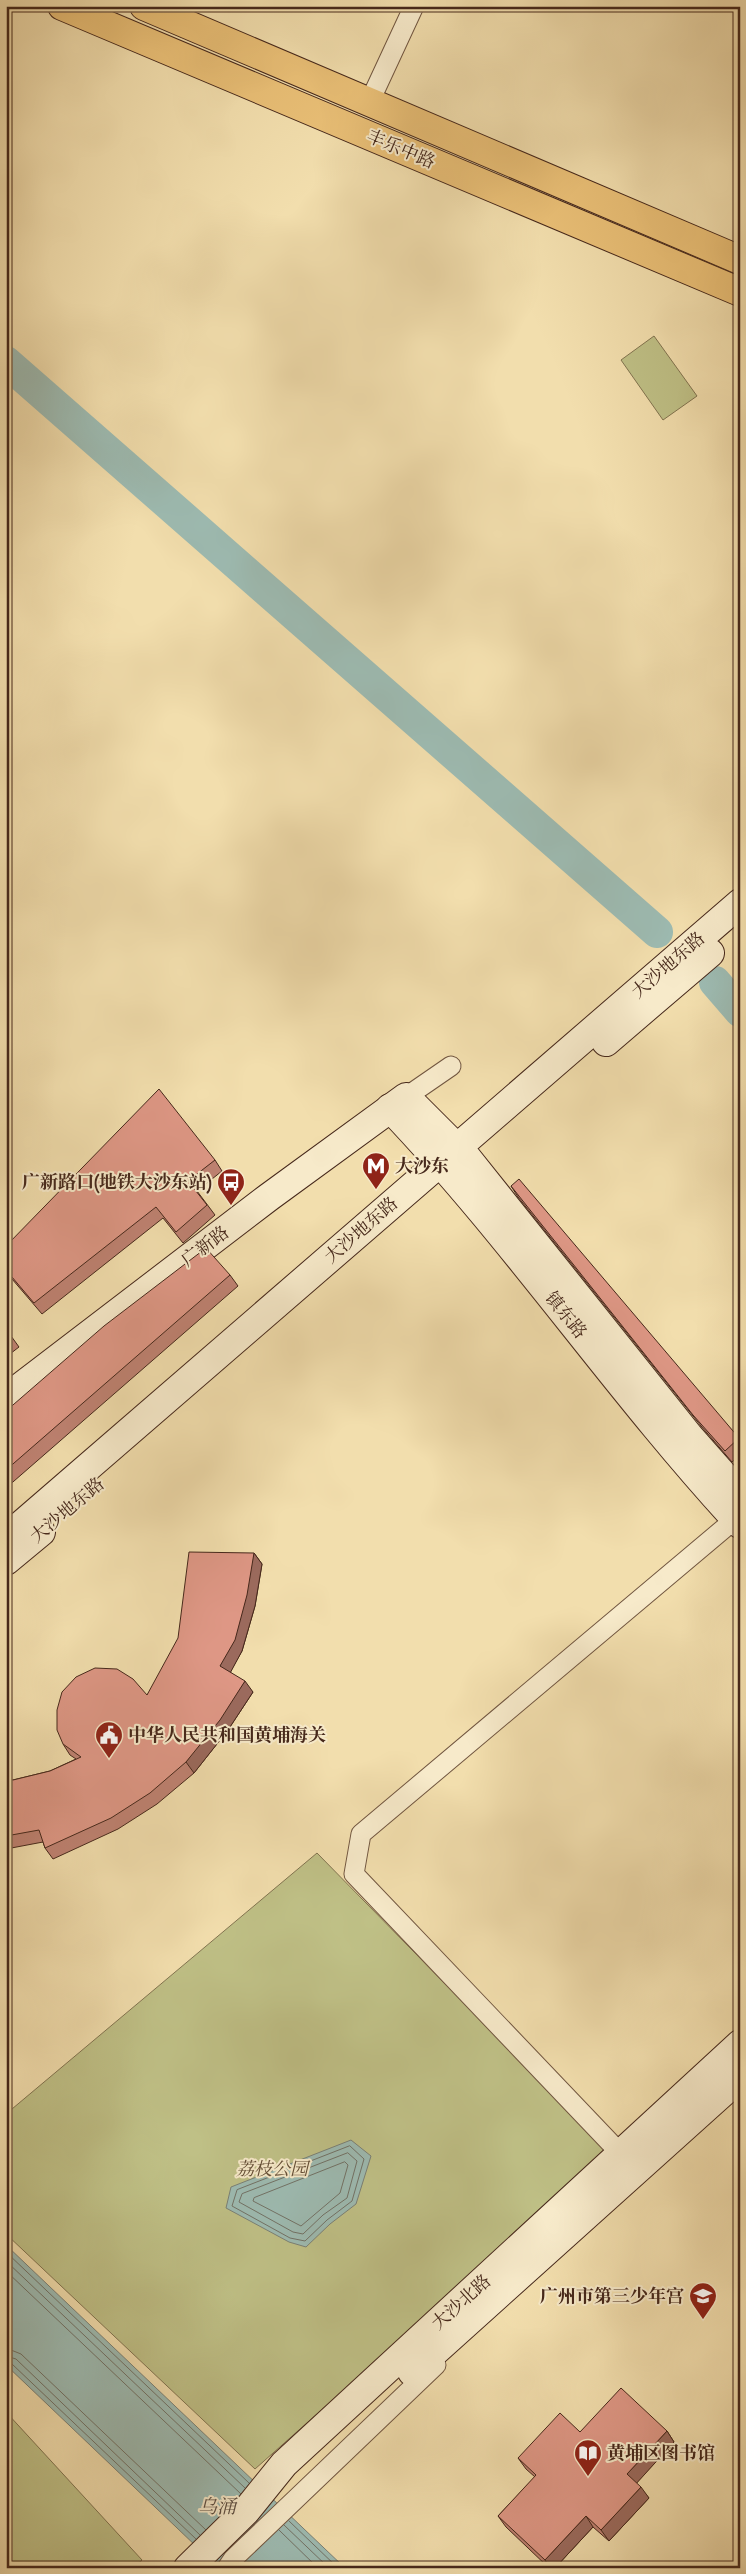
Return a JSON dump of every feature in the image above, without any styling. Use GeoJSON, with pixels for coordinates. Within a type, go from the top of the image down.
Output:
{"type":"FeatureCollection","features":[{"type":"Feature","properties":{"kind":"main road","name":"丰乐中路"},"geometry":{"type":"LineString","coordinates":[[62,6],[740,292]]}},
{"type":"Feature","properties":{"kind":"main road","name":"丰乐中路"},"geometry":{"type":"LineString","coordinates":[[144,6],[740,260]]}},
{"type":"Feature","properties":{"kind":"street"},"geometry":{"type":"LineString","coordinates":[[369,102],[414,6]]}},
{"type":"Feature","properties":{"kind":"street","name":"大沙地东路"},"geometry":{"type":"LineString","coordinates":[[6,1562],[740,903]]}},
{"type":"Feature","properties":{"kind":"street","name":"大沙地东路"},"geometry":{"type":"LineString","coordinates":[[6,1538],[454,1160],[740,927]]}},
{"type":"Feature","properties":{"kind":"street"},"geometry":{"type":"LineString","coordinates":[[398,1103],[451,1066]]}},
{"type":"Feature","properties":{"kind":"street","name":"镇东路"},"geometry":{"type":"LineString","coordinates":[[398,1103],[454,1160],[683,1428],[739,1513]]}},
{"type":"Feature","properties":{"kind":"street","name":"广新路"},"geometry":{"type":"LineString","coordinates":[[6,1398],[269,1197],[398,1103]]}},
{"type":"Feature","properties":{"kind":"street"},"geometry":{"type":"LineString","coordinates":[[621,2154],[354,1874],[361,1834],[739,1513]]}},
{"type":"Feature","properties":{"kind":"street","name":"大沙北路"},"geometry":{"type":"LineString","coordinates":[[188,2568],[246,2511],[284,2464],[740,2044]]}},
{"type":"Feature","properties":{"kind":"street","name":"大沙北路"},"geometry":{"type":"LineString","coordinates":[[208,2568],[288,2498],[314,2461],[735,2084]]}},
{"type":"Feature","properties":{"kind":"street"},"geometry":{"type":"LineString","coordinates":[[227,2568],[288,2498]]}},
{"type":"Feature","properties":{"kind":"green space"},"geometry":{"type":"Polygon","coordinates":[[[654,336],[697,396],[663,420],[621,360],[654,336]]]}},
{"type":"Feature","properties":{"kind":"green space","name":"荔枝公园"},"geometry":{"type":"Polygon","coordinates":[[[317,1853],[611,2153],[255,2469],[6,2234],[6,2114],[317,1853]]]}},
{"type":"Feature","properties":{"kind":"green space"},"geometry":{"type":"Polygon","coordinates":[[[6,2412],[142,2560],[133,2568],[6,2568],[6,2412]]]}},
{"type":"Feature","properties":{"kind":"water"},"geometry":{"type":"Polygon","coordinates":[[[351,2140],[371,2156],[356,2204],[330,2224],[306,2247],[289,2242],[226,2208],[231,2187],[351,2140]]]}},
{"type":"Feature","properties":{"kind":"water","name":"乌涌"},"geometry":{"type":"Polygon","coordinates":[[[6,2245],[345,2568],[219,2568],[6,2365],[6,2245]]]}},
{"type":"Feature","properties":{"kind":"building"},"geometry":{"type":"Polygon","coordinates":[[[159,1089],[215,1160],[188,1181],[207,1205],[176,1232],[156,1207],[34,1303],[6,1270],[6,1246],[159,1089]]]}},
{"type":"Feature","properties":{"kind":"building"},"geometry":{"type":"Polygon","coordinates":[[[519,1179],[739,1438],[725,1451],[693,1415],[511,1186],[519,1179]]]}},
{"type":"Feature","properties":{"kind":"building"},"geometry":{"type":"Polygon","coordinates":[[[206,1248],[230,1275],[6,1470],[6,1411],[104,1326],[206,1248]]]}},
{"type":"Feature","properties":{"kind":"building"},"geometry":{"type":"Polygon","coordinates":[[[6,1329],[12,1336],[6,1340],[6,1329]]]}},
{"type":"Feature","properties":{"kind":"building"},"geometry":{"type":"Polygon","coordinates":[[[189,1552],[254,1553],[247,1595],[235,1640],[220,1666],[245,1681],[220,1720],[186,1762],[150,1793],[111,1818],[45,1848],[39,1830],[6,1836],[6,1780],[50,1771],[81,1757],[63,1744],[57,1730],[57,1710],[62,1692],[76,1677],[95,1668],[117,1669],[133,1679],[147,1695],[178,1638],[189,1552]]]}},
{"type":"Feature","properties":{"kind":"building","name":"黄埔区图书馆"},"geometry":{"type":"Polygon","coordinates":[[[621,2388],[667,2431],[627,2474],[641,2487],[601,2530],[586,2516],[545,2560],[498,2516],[536,2475],[518,2458],[560,2413],[580,2432],[621,2388]]]}},
{"type":"Feature","properties":{"kind":"waterway"},"geometry":{"type":"LineString","coordinates":[[6,362],[657,932]]}},
{"type":"Feature","properties":{"kind":"waterway"},"geometry":{"type":"LineString","coordinates":[[715,982],[740,1011]]}},
{"type":"Feature","properties":{"kind":"place","name":"大沙东"},"geometry":{"type":"Point","coordinates":[376,1190]}},
{"type":"Feature","properties":{"kind":"place","name":"广新路口(地铁大沙东站)"},"geometry":{"type":"Point","coordinates":[231,1206]}},
{"type":"Feature","properties":{"kind":"place","name":"中华人民共和国黄埔海关"},"geometry":{"type":"Point","coordinates":[109,1759]}},
{"type":"Feature","properties":{"kind":"place","name":"广州市第三少年宫"},"geometry":{"type":"Point","coordinates":[703,2320]}},
{"type":"Feature","properties":{"kind":"place","name":"黄埔区图书馆"},"geometry":{"type":"Point","coordinates":[588,2477]}}]}
